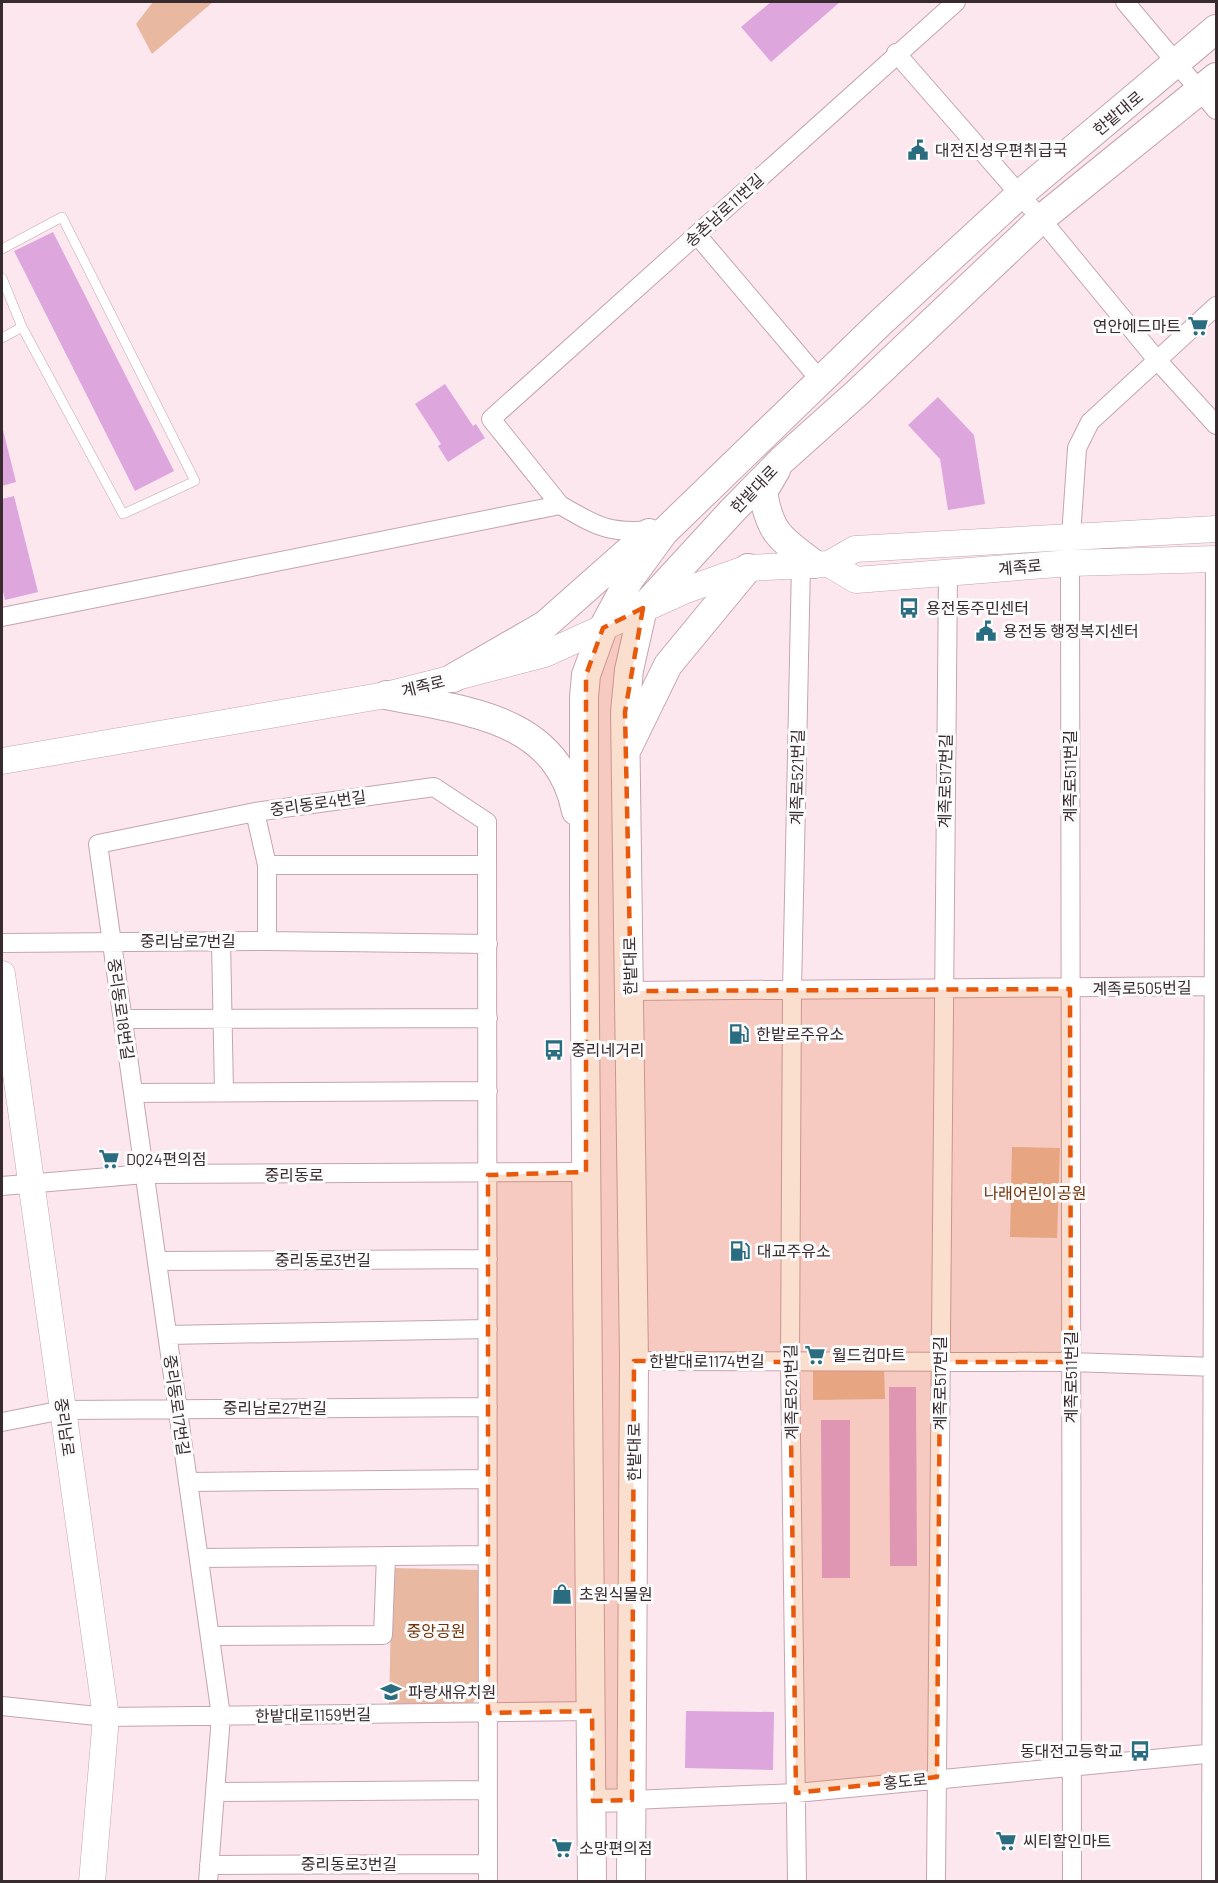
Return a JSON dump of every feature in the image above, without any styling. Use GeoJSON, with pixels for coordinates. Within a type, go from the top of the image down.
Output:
{"type":"FeatureCollection","features":[{"type":"Feature","properties":{"kind":"main road","name":"한밭대로"},"geometry":{"type":"LineString","coordinates":[[592,1881],[584,892],[586,675],[603,628],[628,580],[664,532],[820,380],[1019,195],[1216,29]]}},
{"type":"Feature","properties":{"kind":"main road","name":"한밭대로"},"geometry":{"type":"LineString","coordinates":[[631,1881],[634,1361],[626,693],[644,608],[782,460],[857,393],[1041,219],[1211,92]]}},
{"type":"Feature","properties":{"kind":"main road"},"geometry":{"type":"LineString","coordinates":[[782,460],[763,492],[768,519],[782,540],[815,564]]}},
{"type":"Feature","properties":{"kind":"main road"},"geometry":{"type":"LineString","coordinates":[[453,678],[545,625],[688,496],[712,485]]}},
{"type":"Feature","properties":{"kind":"main road","name":"계족로"},"geometry":{"type":"LineString","coordinates":[[2,761],[386,695],[453,678],[545,654],[644,608],[748,568],[815,564],[855,549],[1216,529]]}},
{"type":"Feature","properties":{"kind":"main road","name":"계족로"},"geometry":{"type":"LineString","coordinates":[[815,564],[856,580],[1070,563],[1216,559]]}},
{"type":"Feature","properties":{"kind":"main road"},"geometry":{"type":"LineString","coordinates":[[626,752],[668,665],[748,568]]}},
{"type":"Feature","properties":{"kind":"main road"},"geometry":{"type":"LineString","coordinates":[[386,695],[481,713],[519,730],[556,761],[574,800],[580,827],[584,892]]}},
{"type":"Feature","properties":{"kind":"main road","name":"중리남로"},"geometry":{"type":"LineString","coordinates":[[2,974],[106,1717],[92,1881]]}},
{"type":"Feature","properties":{"kind":"street","name":"송촌남로11번길"},"geometry":{"type":"LineString","coordinates":[[560,505],[491,419],[896,53],[956,2]]}},
{"type":"Feature","properties":{"kind":"street"},"geometry":{"type":"LineString","coordinates":[[1125,2],[1178,63],[1211,92]]}},
{"type":"Feature","properties":{"kind":"street"},"geometry":{"type":"LineString","coordinates":[[896,53],[1041,219],[1157,360],[1216,425]]}},
{"type":"Feature","properties":{"kind":"street"},"geometry":{"type":"LineString","coordinates":[[697,235],[820,380]]}},
{"type":"Feature","properties":{"kind":"street"},"geometry":{"type":"LineString","coordinates":[[1071,536],[1077,448],[1090,422],[1216,306]]}},
{"type":"Feature","properties":{"kind":"street"},"geometry":{"type":"LineString","coordinates":[[2,617],[560,505],[608,530],[623,532],[652,530]]}},
{"type":"Feature","properties":{"kind":"street","name":"계족로505번길"},"geometry":{"type":"LineString","coordinates":[[1211,1881],[1214,1753],[1216,559]]}},
{"type":"Feature","properties":{"kind":"street","name":"계족로511번길"},"geometry":{"type":"LineString","coordinates":[[1070,563],[1072,1881]]}},
{"type":"Feature","properties":{"kind":"street","name":"계족로521번길"},"geometry":{"type":"LineString","coordinates":[[797,1881],[790,1362],[792,991],[815,564]]}},
{"type":"Feature","properties":{"kind":"street","name":"계족로517번길"},"geometry":{"type":"LineString","coordinates":[[936,1881],[948,573]]}},
{"type":"Feature","properties":{"kind":"street","name":"중리동로4번길"},"geometry":{"type":"LineString","coordinates":[[98,844],[255,812],[434,787],[487,822],[489,1175]]}},
{"type":"Feature","properties":{"kind":"street"},"geometry":{"type":"LineString","coordinates":[[255,812],[267,866],[267,941]]}},
{"type":"Feature","properties":{"kind":"street","name":"중리동로18번길"},"geometry":{"type":"LineString","coordinates":[[98,844],[145,1174]]}},
{"type":"Feature","properties":{"kind":"street"},"geometry":{"type":"LineString","coordinates":[[267,866],[487,865]]}},
{"type":"Feature","properties":{"kind":"street"},"geometry":{"type":"LineString","coordinates":[[220,941],[224,1092]]}},
{"type":"Feature","properties":{"kind":"street","name":"중리남로7번길"},"geometry":{"type":"LineString","coordinates":[[2,943],[267,941],[488,944]]}},
{"type":"Feature","properties":{"kind":"street","name":"계족로505번길"},"geometry":{"type":"LineString","coordinates":[[1070,989],[1215,987]]}},
{"type":"Feature","properties":{"kind":"street"},"geometry":{"type":"LineString","coordinates":[[631,991],[1070,989]]}},
{"type":"Feature","properties":{"kind":"street"},"geometry":{"type":"LineString","coordinates":[[123,1019],[488,1018]]}},
{"type":"Feature","properties":{"kind":"street"},"geometry":{"type":"LineString","coordinates":[[133,1093],[488,1091]]}},
{"type":"Feature","properties":{"kind":"street","name":"중리동로"},"geometry":{"type":"LineString","coordinates":[[2,1186],[145,1174],[489,1175],[586,1172]]}},
{"type":"Feature","properties":{"kind":"street","name":"중리동로17번길"},"geometry":{"type":"LineString","coordinates":[[145,1174],[221,1716],[209,1873]]}},
{"type":"Feature","properties":{"kind":"street","name":"중리동로3번길"},"geometry":{"type":"LineString","coordinates":[[209,1873],[488,1873],[489,1175]]}},
{"type":"Feature","properties":{"kind":"street","name":"중리동로3번길"},"geometry":{"type":"LineString","coordinates":[[157,1261],[488,1259]]}},
{"type":"Feature","properties":{"kind":"street"},"geometry":{"type":"LineString","coordinates":[[167,1335],[488,1329]]}},
{"type":"Feature","properties":{"kind":"street","name":"한밭대로1174번길"},"geometry":{"type":"LineString","coordinates":[[634,1361],[1071,1362],[1214,1367]]}},
{"type":"Feature","properties":{"kind":"street","name":"중리남로27번길"},"geometry":{"type":"LineString","coordinates":[[2,1422],[63,1410],[488,1407]]}},
{"type":"Feature","properties":{"kind":"street"},"geometry":{"type":"LineString","coordinates":[[188,1482],[488,1479]]}},
{"type":"Feature","properties":{"kind":"street"},"geometry":{"type":"LineString","coordinates":[[199,1558],[488,1555]]}},
{"type":"Feature","properties":{"kind":"street"},"geometry":{"type":"LineString","coordinates":[[210,1636],[383,1635],[386,1556]]}},
{"type":"Feature","properties":{"kind":"street","name":"한밭대로1159번길"},"geometry":{"type":"LineString","coordinates":[[2,1706],[106,1717],[592,1711]]}},
{"type":"Feature","properties":{"kind":"street","name":"홍도로"},"geometry":{"type":"LineString","coordinates":[[593,1801],[796,1792],[937,1777],[1214,1753]]}},
{"type":"Feature","properties":{"kind":"street"},"geometry":{"type":"LineString","coordinates":[[215,1792],[488,1790]]}},
{"type":"Feature","properties":{"kind":"lane"},"geometry":{"type":"LineString","coordinates":[[2,249],[62,217],[195,481],[123,514],[22,327],[2,278]]}},
{"type":"Feature","properties":{"kind":"lane"},"geometry":{"type":"LineString","coordinates":[[2,338],[22,327]]}},
{"type":"Feature","properties":{"kind":"highlighted area"},"geometry":{"type":"Polygon","coordinates":[[[643,608],[625,712],[631,991],[1070,989],[1071,1362],[940,1362],[937,1777],[796,1793],[790,1362],[634,1361],[632,1800],[593,1801],[592,1711],[488,1713],[488,1175],[586,1172],[586,675],[603,628],[643,608]]]}},
{"type":"Feature","properties":{"kind":"green space"},"geometry":{"type":"Polygon","coordinates":[[[153,2],[213,2],[152,54],[136,24],[153,2]]]}},
{"type":"Feature","properties":{"kind":"green space","name":"나래어린이공원"},"geometry":{"type":"Polygon","coordinates":[[[1012,1147],[1060,1148],[1057,1238],[1010,1237],[1012,1147]]]}},
{"type":"Feature","properties":{"kind":"green space"},"geometry":{"type":"Polygon","coordinates":[[[884,1367],[885,1399],[813,1400],[813,1368],[884,1367]]]}},
{"type":"Feature","properties":{"kind":"green space","name":"중앙공원"},"geometry":{"type":"Polygon","coordinates":[[[392,1568],[483,1570],[480,1692],[468,1710],[389,1708],[392,1568]]]}},
{"type":"Feature","properties":{"kind":"building"},"geometry":{"type":"Polygon","coordinates":[[[771,2],[840,2],[771,62],[741,27],[771,2]]]}},
{"type":"Feature","properties":{"kind":"building"},"geometry":{"type":"Polygon","coordinates":[[[53,232],[174,471],[135,491],[14,251],[53,232]]]}},
{"type":"Feature","properties":{"kind":"building"},"geometry":{"type":"Polygon","coordinates":[[[445,384],[473,426],[476,424],[485,438],[448,462],[438,446],[441,444],[415,404],[445,384]]]}},
{"type":"Feature","properties":{"kind":"building"},"geometry":{"type":"Polygon","coordinates":[[[938,397],[974,435],[985,504],[948,510],[940,459],[908,425],[938,397]]]}},
{"type":"Feature","properties":{"kind":"building"},"geometry":{"type":"Polygon","coordinates":[[[2,426],[16,482],[2,486],[2,426]]]}},
{"type":"Feature","properties":{"kind":"building"},"geometry":{"type":"Polygon","coordinates":[[[14,496],[38,592],[5,600],[2,587],[2,499],[14,496]]]}},
{"type":"Feature","properties":{"kind":"building"},"geometry":{"type":"Polygon","coordinates":[[[889,1387],[916,1387],[917,1566],[890,1566],[889,1387]]]}},
{"type":"Feature","properties":{"kind":"building"},"geometry":{"type":"Polygon","coordinates":[[[821,1420],[850,1420],[850,1578],[822,1578],[821,1420]]]}},
{"type":"Feature","properties":{"kind":"building"},"geometry":{"type":"Polygon","coordinates":[[[686,1711],[774,1712],[773,1770],[685,1768],[686,1711]]]}},
{"type":"Feature","properties":{"kind":"place","name":"대전진성우편취급국"},"geometry":{"type":"Point","coordinates":[918,150]}},
{"type":"Feature","properties":{"kind":"place","name":"연안에드마트"},"geometry":{"type":"Point","coordinates":[1198,326]}},
{"type":"Feature","properties":{"kind":"place","name":"용전동주민센터"},"geometry":{"type":"Point","coordinates":[909,608]}},
{"type":"Feature","properties":{"kind":"place","name":"용전동 행정복지센터"},"geometry":{"type":"Point","coordinates":[986,631]}},
{"type":"Feature","properties":{"kind":"place","name":"한밭로주유소"},"geometry":{"type":"Point","coordinates":[739,1034]}},
{"type":"Feature","properties":{"kind":"place","name":"중리네거리"},"geometry":{"type":"Point","coordinates":[554,1050]}},
{"type":"Feature","properties":{"kind":"place","name":"DQ24편의점"},"geometry":{"type":"Point","coordinates":[109,1159]}},
{"type":"Feature","properties":{"kind":"place","name":"대교주유소"},"geometry":{"type":"Point","coordinates":[740,1251]}},
{"type":"Feature","properties":{"kind":"place","name":"월드컵마트"},"geometry":{"type":"Point","coordinates":[815,1355]}},
{"type":"Feature","properties":{"kind":"place","name":"초원식물원"},"geometry":{"type":"Point","coordinates":[562,1594]}},
{"type":"Feature","properties":{"kind":"place","name":"파랑새유치원"},"geometry":{"type":"Point","coordinates":[391,1692]}},
{"type":"Feature","properties":{"kind":"place","name":"동대전고등학교"},"geometry":{"type":"Point","coordinates":[1140,1751]}},
{"type":"Feature","properties":{"kind":"place","name":"씨티할인마트"},"geometry":{"type":"Point","coordinates":[1006,1841]}},
{"type":"Feature","properties":{"kind":"place","name":"소망편의점"},"geometry":{"type":"Point","coordinates":[562,1848]}}]}
